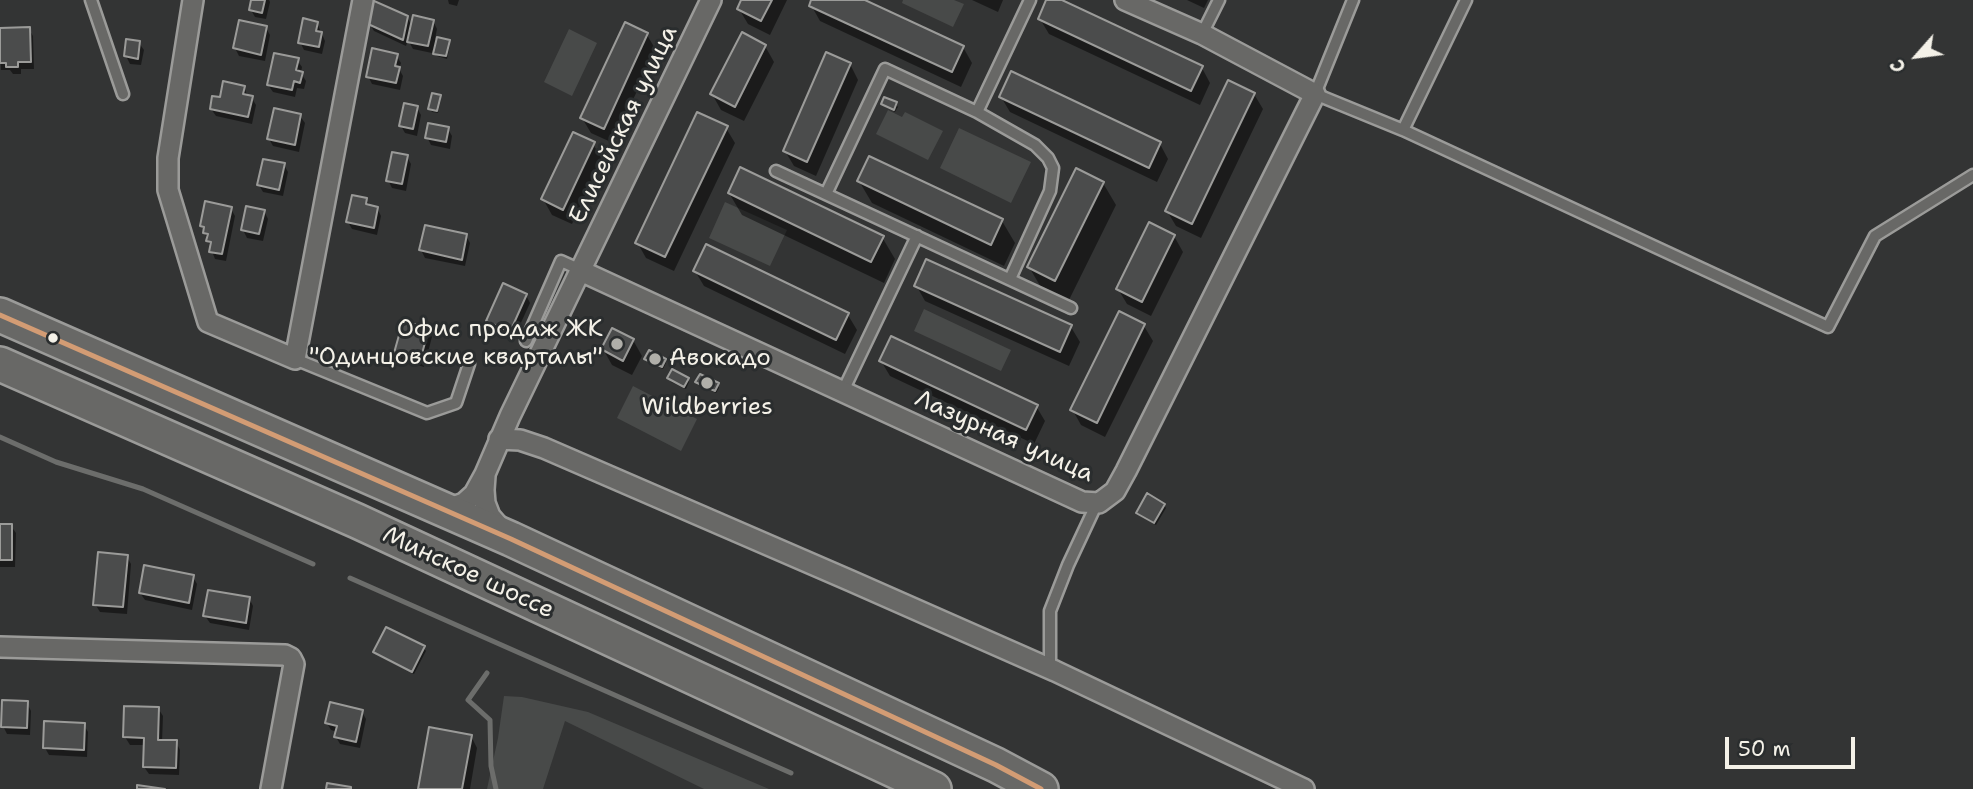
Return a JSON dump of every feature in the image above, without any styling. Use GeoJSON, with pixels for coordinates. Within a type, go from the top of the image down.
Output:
{"type":"FeatureCollection","features":[{"type":"Feature","properties":{"kind":"highway","name":"Минское шоссе"},"geometry":{"type":"LineString","coordinates":[[0,315],[511,539],[996,765],[1041,789]]}},
{"type":"Feature","properties":{"kind":"highway","name":"Минское шоссе"},"geometry":{"type":"LineString","coordinates":[[0,364],[356,521],[934,789]]}},
{"type":"Feature","properties":{"kind":"street"},"geometry":{"type":"LineString","coordinates":[[193,0],[168,158],[168,190],[208,322],[295,359],[363,0]]}},
{"type":"Feature","properties":{"kind":"street","name":"Елисейская улица"},"geometry":{"type":"LineString","coordinates":[[485,474],[499,439],[711,0]]}},
{"type":"Feature","properties":{"kind":"street"},"geometry":{"type":"LineString","coordinates":[[1125,0],[1202,34],[1315,94]]}},
{"type":"Feature","properties":{"kind":"street","name":"Лазурная улица"},"geometry":{"type":"LineString","coordinates":[[581,271],[1082,502],[1097,503],[1115,491],[1126,471],[1315,94]]}},
{"type":"Feature","properties":{"kind":"street"},"geometry":{"type":"LineString","coordinates":[[499,439],[520,440],[544,447],[1050,669],[1304,789]]}},
{"type":"Feature","properties":{"kind":"street"},"geometry":{"type":"LineString","coordinates":[[439,507],[464,503],[474,494],[485,474]]}},
{"type":"Feature","properties":{"kind":"street"},"geometry":{"type":"LineString","coordinates":[[485,474],[485,503],[490,516],[511,539]]}},
{"type":"Feature","properties":{"kind":"street"},"geometry":{"type":"LineString","coordinates":[[0,646],[285,655],[291,658],[294,664],[271,789]]}},
{"type":"Feature","properties":{"kind":"lane"},"geometry":{"type":"LineString","coordinates":[[91,0],[123,94]]}},
{"type":"Feature","properties":{"kind":"lane"},"geometry":{"type":"LineString","coordinates":[[977,112],[1030,0]]}},
{"type":"Feature","properties":{"kind":"lane"},"geometry":{"type":"LineString","coordinates":[[1202,34],[1219,0]]}},
{"type":"Feature","properties":{"kind":"lane"},"geometry":{"type":"LineString","coordinates":[[1353,0],[1315,94],[1403,130],[1828,327],[1875,236],[1973,175]]}},
{"type":"Feature","properties":{"kind":"lane"},"geometry":{"type":"LineString","coordinates":[[1403,130],[1466,0]]}},
{"type":"Feature","properties":{"kind":"lane"},"geometry":{"type":"LineString","coordinates":[[827,194],[885,69],[977,112],[1035,145],[1048,158],[1053,168],[1050,191],[1010,279]]}},
{"type":"Feature","properties":{"kind":"lane"},"geometry":{"type":"LineString","coordinates":[[776,171],[1071,308]]}},
{"type":"Feature","properties":{"kind":"lane"},"geometry":{"type":"LineString","coordinates":[[843,391],[917,236]]}},
{"type":"Feature","properties":{"kind":"lane"},"geometry":{"type":"LineString","coordinates":[[526,341],[561,261],[581,271]]}},
{"type":"Feature","properties":{"kind":"lane"},"geometry":{"type":"LineString","coordinates":[[295,359],[427,413],[456,403],[469,364]]}},
{"type":"Feature","properties":{"kind":"lane"},"geometry":{"type":"LineString","coordinates":[[1050,669],[1050,611],[1097,503]]}},
{"type":"Feature","properties":{"kind":"shaded area"},"geometry":{"type":"Polygon","coordinates":[[[903,0],[954,0],[964,4],[953,27],[902,3],[903,0]]]}},
{"type":"Feature","properties":{"kind":"shaded area"},"geometry":{"type":"Polygon","coordinates":[[[569,29],[597,43],[572,96],[544,82],[569,29]]]}},
{"type":"Feature","properties":{"kind":"shaded area"},"geometry":{"type":"Polygon","coordinates":[[[888,110],[902,117],[905,112],[943,131],[928,160],[876,134],[888,110]]]}},
{"type":"Feature","properties":{"kind":"shaded area"},"geometry":{"type":"Polygon","coordinates":[[[959,128],[1031,162],[1011,203],[940,168],[959,128]]]}},
{"type":"Feature","properties":{"kind":"shaded area"},"geometry":{"type":"Polygon","coordinates":[[[725,202],[787,230],[770,266],[709,238],[725,202]]]}},
{"type":"Feature","properties":{"kind":"shaded area"},"geometry":{"type":"Polygon","coordinates":[[[924,309],[1011,350],[1001,371],[914,331],[924,309]]]}},
{"type":"Feature","properties":{"kind":"shaded area"},"geometry":{"type":"Polygon","coordinates":[[[633,386],[697,419],[681,451],[617,418],[633,386]]]}},
{"type":"Feature","properties":{"kind":"shaded area"},"geometry":{"type":"Polygon","coordinates":[[[504,696],[522,697],[588,712],[769,789],[704,789],[565,721],[543,789],[487,789],[504,696]]]}},
{"type":"Feature","properties":{"kind":"building"},"geometry":{"type":"Polygon","coordinates":[[[251,0],[265,0],[262,13],[249,10],[251,0]]]}},
{"type":"Feature","properties":{"kind":"building"},"geometry":{"type":"Polygon","coordinates":[[[372,0],[408,16],[403,40],[368,24],[372,0]]]}},
{"type":"Feature","properties":{"kind":"building"},"geometry":{"type":"Polygon","coordinates":[[[741,0],[772,0],[761,21],[737,9],[741,0]]]}},
{"type":"Feature","properties":{"kind":"building"},"geometry":{"type":"Polygon","coordinates":[[[811,0],[865,0],[964,46],[952,72],[809,6],[811,0]]]}},
{"type":"Feature","properties":{"kind":"building"},"geometry":{"type":"Polygon","coordinates":[[[1046,0],[1062,0],[1203,66],[1191,91],[1038,19],[1046,0]]]}},
{"type":"Feature","properties":{"kind":"building"},"geometry":{"type":"Polygon","coordinates":[[[413,15],[434,20],[428,46],[407,42],[413,15]]]}},
{"type":"Feature","properties":{"kind":"building"},"geometry":{"type":"Polygon","coordinates":[[[303,18],[318,22],[316,31],[322,32],[319,47],[298,43],[303,18]]]}},
{"type":"Feature","properties":{"kind":"building"},"geometry":{"type":"Polygon","coordinates":[[[239,20],[267,26],[261,55],[233,48],[239,20]]]}},
{"type":"Feature","properties":{"kind":"building"},"geometry":{"type":"Polygon","coordinates":[[[625,22],[648,33],[604,129],[580,118],[625,22]]]}},
{"type":"Feature","properties":{"kind":"building"},"geometry":{"type":"Polygon","coordinates":[[[30,27],[31,62],[18,62],[18,67],[6,67],[6,63],[0,63],[0,28],[30,27]]]}},
{"type":"Feature","properties":{"kind":"building"},"geometry":{"type":"Polygon","coordinates":[[[742,32],[766,45],[735,107],[710,94],[742,32]]]}},
{"type":"Feature","properties":{"kind":"building"},"geometry":{"type":"Polygon","coordinates":[[[437,37],[450,40],[446,56],[433,54],[437,37]]]}},
{"type":"Feature","properties":{"kind":"building"},"geometry":{"type":"Polygon","coordinates":[[[126,39],[140,41],[138,59],[124,56],[126,39]]]}},
{"type":"Feature","properties":{"kind":"building"},"geometry":{"type":"Polygon","coordinates":[[[372,48],[398,54],[395,66],[400,67],[396,83],[366,77],[372,48]]]}},
{"type":"Feature","properties":{"kind":"building"},"geometry":{"type":"Polygon","coordinates":[[[826,52],[851,63],[807,162],[783,151],[826,52]]]}},
{"type":"Feature","properties":{"kind":"building"},"geometry":{"type":"Polygon","coordinates":[[[274,53],[299,58],[296,70],[303,72],[300,83],[294,81],[292,90],[267,85],[274,53]]]}},
{"type":"Feature","properties":{"kind":"building"},"geometry":{"type":"Polygon","coordinates":[[[1011,71],[1161,142],[1149,168],[999,97],[1011,71]]]}},
{"type":"Feature","properties":{"kind":"building"},"geometry":{"type":"Polygon","coordinates":[[[1228,80],[1255,93],[1192,224],[1165,211],[1228,80]]]}},
{"type":"Feature","properties":{"kind":"building"},"geometry":{"type":"Polygon","coordinates":[[[223,81],[245,86],[243,94],[253,96],[248,117],[210,109],[212,96],[220,97],[223,81]]]}},
{"type":"Feature","properties":{"kind":"building"},"geometry":{"type":"Polygon","coordinates":[[[432,93],[441,95],[437,111],[428,109],[432,93]]]}},
{"type":"Feature","properties":{"kind":"building"},"geometry":{"type":"Polygon","coordinates":[[[884,97],[897,102],[894,110],[881,104],[884,97]]]}},
{"type":"Feature","properties":{"kind":"building"},"geometry":{"type":"Polygon","coordinates":[[[404,103],[418,106],[413,129],[399,126],[404,103]]]}},
{"type":"Feature","properties":{"kind":"building"},"geometry":{"type":"Polygon","coordinates":[[[274,108],[301,114],[295,145],[267,139],[274,108]]]}},
{"type":"Feature","properties":{"kind":"building"},"geometry":{"type":"Polygon","coordinates":[[[697,112],[728,126],[665,257],[635,243],[697,112]]]}},
{"type":"Feature","properties":{"kind":"building"},"geometry":{"type":"Polygon","coordinates":[[[428,123],[449,127],[446,142],[425,138],[428,123]]]}},
{"type":"Feature","properties":{"kind":"building"},"geometry":{"type":"Polygon","coordinates":[[[573,132],[595,142],[563,210],[541,199],[573,132]]]}},
{"type":"Feature","properties":{"kind":"building"},"geometry":{"type":"Polygon","coordinates":[[[392,152],[408,155],[402,184],[386,181],[392,152]]]}},
{"type":"Feature","properties":{"kind":"building"},"geometry":{"type":"Polygon","coordinates":[[[869,156],[1003,219],[991,245],[857,181],[869,156]]]}},
{"type":"Feature","properties":{"kind":"building"},"geometry":{"type":"Polygon","coordinates":[[[263,159],[285,163],[279,190],[257,185],[263,159]]]}},
{"type":"Feature","properties":{"kind":"building"},"geometry":{"type":"Polygon","coordinates":[[[740,167],[884,236],[871,262],[728,193],[740,167]]]}},
{"type":"Feature","properties":{"kind":"building"},"geometry":{"type":"Polygon","coordinates":[[[1076,168],[1104,182],[1055,281],[1027,267],[1076,168]]]}},
{"type":"Feature","properties":{"kind":"building"},"geometry":{"type":"Polygon","coordinates":[[[352,195],[367,198],[366,204],[378,207],[374,228],[346,222],[352,195]]]}},
{"type":"Feature","properties":{"kind":"building"},"geometry":{"type":"Polygon","coordinates":[[[205,201],[232,207],[222,254],[209,252],[211,242],[206,241],[208,234],[203,233],[204,227],[200,226],[205,201]]]}},
{"type":"Feature","properties":{"kind":"building"},"geometry":{"type":"Polygon","coordinates":[[[246,206],[265,210],[259,234],[241,230],[246,206]]]}},
{"type":"Feature","properties":{"kind":"building"},"geometry":{"type":"Polygon","coordinates":[[[1149,222],[1175,235],[1142,302],[1116,289],[1149,222]]]}},
{"type":"Feature","properties":{"kind":"building"},"geometry":{"type":"Polygon","coordinates":[[[425,225],[467,234],[462,260],[419,250],[425,225]]]}},
{"type":"Feature","properties":{"kind":"building"},"geometry":{"type":"Polygon","coordinates":[[[706,244],[849,313],[836,340],[693,271],[706,244]]]}},
{"type":"Feature","properties":{"kind":"building"},"geometry":{"type":"Polygon","coordinates":[[[926,259],[1072,325],[1060,352],[914,286],[926,259]]]}},
{"type":"Feature","properties":{"kind":"building"},"geometry":{"type":"Polygon","coordinates":[[[503,283],[527,294],[510,332],[486,321],[503,283]]]}},
{"type":"Feature","properties":{"kind":"building"},"geometry":{"type":"Polygon","coordinates":[[[1119,311],[1145,324],[1097,423],[1070,410],[1119,311]]]}},
{"type":"Feature","properties":{"kind":"building"},"geometry":{"type":"Polygon","coordinates":[[[403,321],[429,328],[420,361],[394,353],[403,321]]]}},
{"type":"Feature","properties":{"kind":"building","name":"Офис продаж ЖК \"Одинцовские кварталы\""},"geometry":{"type":"Polygon","coordinates":[[[612,328],[634,339],[623,361],[601,349],[612,328]]]}},
{"type":"Feature","properties":{"kind":"building"},"geometry":{"type":"Polygon","coordinates":[[[891,336],[1038,405],[1026,430],[879,361],[891,336]]]}},
{"type":"Feature","properties":{"kind":"building"},"geometry":{"type":"Polygon","coordinates":[[[649,350],[666,359],[662,367],[644,359],[649,350]]]}},
{"type":"Feature","properties":{"kind":"building"},"geometry":{"type":"Polygon","coordinates":[[[672,369],[689,378],[684,387],[667,378],[672,369]]]}},
{"type":"Feature","properties":{"kind":"building","name":"Wildberries"},"geometry":{"type":"Polygon","coordinates":[[[700,374],[719,383],[715,391],[695,382],[700,374]]]}},
{"type":"Feature","properties":{"kind":"building"},"geometry":{"type":"Polygon","coordinates":[[[1147,493],[1165,504],[1154,523],[1136,513],[1147,493]]]}},
{"type":"Feature","properties":{"kind":"building"},"geometry":{"type":"Polygon","coordinates":[[[0,524],[12,524],[12,560],[0,560],[0,524]]]}},
{"type":"Feature","properties":{"kind":"building"},"geometry":{"type":"Polygon","coordinates":[[[98,552],[128,555],[123,607],[93,605],[98,552]]]}},
{"type":"Feature","properties":{"kind":"building"},"geometry":{"type":"Polygon","coordinates":[[[144,565],[194,575],[189,603],[139,593],[144,565]]]}},
{"type":"Feature","properties":{"kind":"building"},"geometry":{"type":"Polygon","coordinates":[[[208,590],[250,597],[246,623],[203,616],[208,590]]]}},
{"type":"Feature","properties":{"kind":"building"},"geometry":{"type":"Polygon","coordinates":[[[386,627],[425,646],[412,672],[373,652],[386,627]]]}},
{"type":"Feature","properties":{"kind":"building"},"geometry":{"type":"Polygon","coordinates":[[[2,700],[28,701],[27,728],[1,727],[2,700]]]}},
{"type":"Feature","properties":{"kind":"building"},"geometry":{"type":"Polygon","coordinates":[[[330,702],[363,710],[356,742],[334,737],[337,726],[325,723],[330,702]]]}},
{"type":"Feature","properties":{"kind":"building"},"geometry":{"type":"Polygon","coordinates":[[[124,706],[159,707],[158,740],[177,740],[176,768],[143,767],[144,738],[123,737],[124,706]]]}},
{"type":"Feature","properties":{"kind":"building"},"geometry":{"type":"Polygon","coordinates":[[[44,721],[85,723],[84,750],[43,748],[44,721]]]}},
{"type":"Feature","properties":{"kind":"building"},"geometry":{"type":"Polygon","coordinates":[[[429,727],[472,735],[462,789],[418,789],[429,727]]]}},
{"type":"Feature","properties":{"kind":"building"},"geometry":{"type":"Polygon","coordinates":[[[327,783],[351,787],[351,789],[326,789],[327,783]]]}},
{"type":"Feature","properties":{"kind":"building"},"geometry":{"type":"Polygon","coordinates":[[[137,785],[165,789],[137,789],[137,785]]]}},
{"type":"Feature","properties":{"kind":"waterway"},"geometry":{"type":"LineString","coordinates":[[0,437],[56,462],[143,489],[313,564]]}},
{"type":"Feature","properties":{"kind":"waterway"},"geometry":{"type":"LineString","coordinates":[[350,578],[791,773]]}},
{"type":"Feature","properties":{"kind":"waterway"},"geometry":{"type":"LineString","coordinates":[[487,673],[468,700],[490,720],[491,766],[496,789]]}},
{"type":"Feature","properties":{"kind":"transit line"},"geometry":{"type":"LineString","coordinates":[[0,315],[511,539],[996,765],[1041,789]]}},
{"type":"Feature","properties":{"kind":"place","name":"Офис продаж ЖК \"Одинцовские кварталы\""},"geometry":{"type":"Point","coordinates":[617,344]}},
{"type":"Feature","properties":{"kind":"place","name":"Авокадо"},"geometry":{"type":"Point","coordinates":[655,359]}},
{"type":"Feature","properties":{"kind":"place","name":"Wildberries"},"geometry":{"type":"Point","coordinates":[707,383]}}]}
